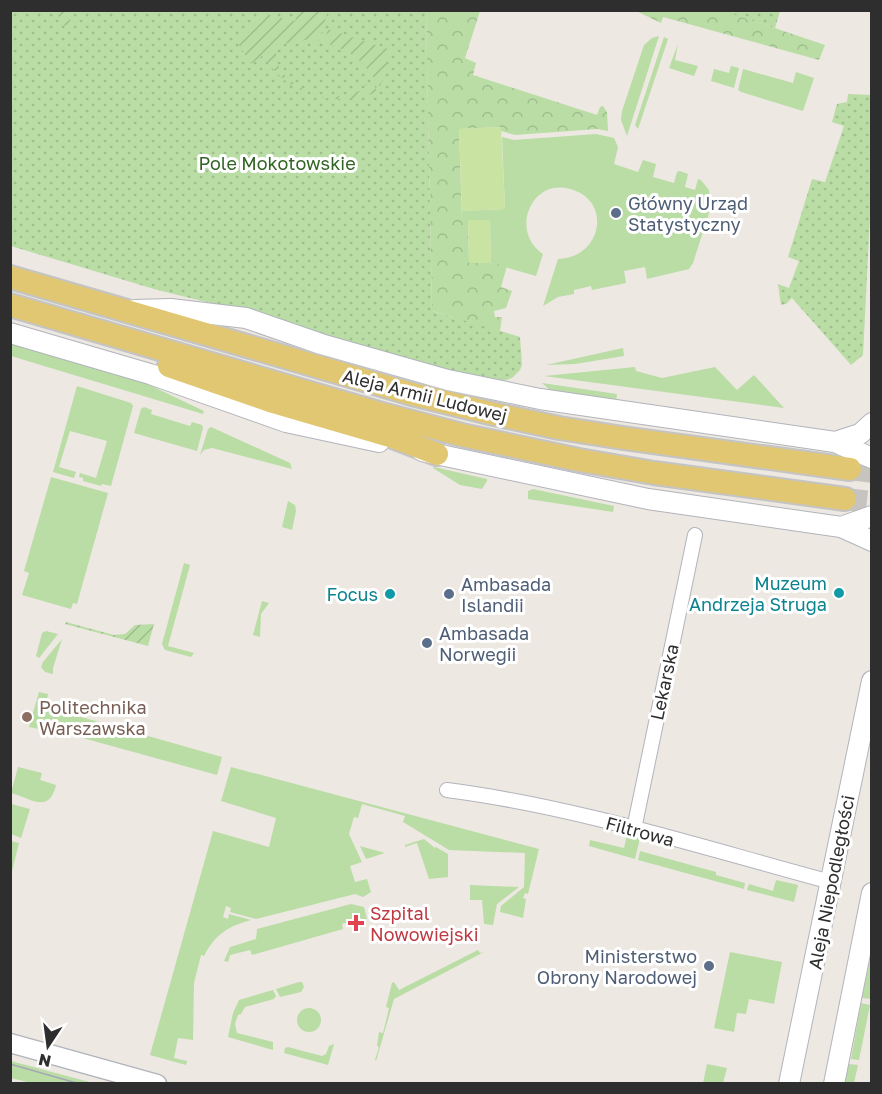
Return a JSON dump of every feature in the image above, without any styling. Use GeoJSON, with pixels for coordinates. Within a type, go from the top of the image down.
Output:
{"type":"FeatureCollection","features":[{"type":"Feature","properties":{"kind":"main road","name":"Aleja Armii Ludowej"},"geometry":{"type":"LineString","coordinates":[[10,277],[412,394],[494,414],[612,436],[850,469]]}},
{"type":"Feature","properties":{"kind":"main road","name":"Aleja Armii Ludowej"},"geometry":{"type":"LineString","coordinates":[[10,305],[382,414],[466,436],[654,473],[845,499]]}},
{"type":"Feature","properties":{"kind":"main road"},"geometry":{"type":"LineString","coordinates":[[118,310],[171,309],[246,318],[367,358],[482,388],[570,405],[836,442],[872,458]]}},
{"type":"Feature","properties":{"kind":"main road"},"geometry":{"type":"LineString","coordinates":[[77,325],[137,355],[273,402],[393,437],[437,454]]}},
{"type":"Feature","properties":{"kind":"main road"},"geometry":{"type":"LineString","coordinates":[[10,333],[150,374],[286,422],[648,500],[842,527],[872,541]]}},
{"type":"Feature","properties":{"kind":"main road"},"geometry":{"type":"LineString","coordinates":[[836,442],[860,434],[872,423]]}},
{"type":"Feature","properties":{"kind":"main road"},"geometry":{"type":"LineString","coordinates":[[842,527],[872,516]]}},
{"type":"Feature","properties":{"kind":"main road","name":"Aleja Niepodległości"},"geometry":{"type":"LineString","coordinates":[[789,1083],[872,681]]}},
{"type":"Feature","properties":{"kind":"main road"},"geometry":{"type":"LineString","coordinates":[[834,1083],[868,923],[872,893]]}},
{"type":"Feature","properties":{"kind":"street","name":"Lekarska"},"geometry":{"type":"LineString","coordinates":[[634,829],[695,535]]}},
{"type":"Feature","properties":{"kind":"street","name":"Filtrowa"},"geometry":{"type":"LineString","coordinates":[[447,790],[498,796],[634,829],[831,882]]}},
{"type":"Feature","properties":{"kind":"street"},"geometry":{"type":"LineString","coordinates":[[10,1043],[158,1083]]}},
{"type":"Feature","properties":{"kind":"green space","name":"Pole Mokotowskie"},"geometry":{"type":"Polygon","coordinates":[[[10,11],[426,11],[432,311],[520,337],[522,365],[520,370],[512,378],[500,382],[396,357],[11,246],[10,11]]]}},
{"type":"Feature","properties":{"kind":"green space"},"geometry":{"type":"Polygon","coordinates":[[[55,11],[66,11],[73,26],[66,28],[55,11]]]}},
{"type":"Feature","properties":{"kind":"green space"},"geometry":{"type":"Polygon","coordinates":[[[299,11],[328,11],[319,41],[300,40],[283,45],[251,64],[237,42],[249,32],[262,13],[295,21],[299,11]]]}},
{"type":"Feature","properties":{"kind":"green space"},"geometry":{"type":"Polygon","coordinates":[[[426,11],[480,11],[465,58],[476,63],[473,75],[597,115],[600,107],[603,106],[607,112],[608,131],[597,129],[515,135],[501,131],[501,127],[459,129],[462,220],[468,220],[469,262],[507,266],[501,287],[512,291],[506,308],[494,311],[495,317],[502,317],[500,331],[520,337],[519,340],[452,322],[453,317],[432,311],[426,11]]]}},
{"type":"Feature","properties":{"kind":"green space"},"geometry":{"type":"Polygon","coordinates":[[[636,11],[760,11],[745,18],[825,45],[819,60],[663,17],[661,23],[636,11]]]}},
{"type":"Feature","properties":{"kind":"green space"},"geometry":{"type":"Polygon","coordinates":[[[723,11],[780,11],[775,28],[723,11]]]}},
{"type":"Feature","properties":{"kind":"green space"},"geometry":{"type":"Polygon","coordinates":[[[328,29],[391,50],[380,87],[369,71],[351,54],[324,43],[328,29]]]}},
{"type":"Feature","properties":{"kind":"green space"},"geometry":{"type":"Polygon","coordinates":[[[659,36],[627,136],[621,120],[622,111],[644,45],[652,38],[659,36]]]}},
{"type":"Feature","properties":{"kind":"green space"},"geometry":{"type":"Polygon","coordinates":[[[664,37],[668,39],[638,129],[635,125],[664,37]]]}},
{"type":"Feature","properties":{"kind":"green space"},"geometry":{"type":"Polygon","coordinates":[[[678,44],[675,60],[698,66],[694,76],[669,68],[678,44]]]}},
{"type":"Feature","properties":{"kind":"green space"},"geometry":{"type":"Polygon","coordinates":[[[275,52],[279,59],[275,61],[287,78],[308,93],[289,84],[273,69],[265,58],[275,52]]]}},
{"type":"Feature","properties":{"kind":"green space"},"geometry":{"type":"Polygon","coordinates":[[[731,66],[739,68],[734,88],[711,81],[714,69],[729,73],[731,66]]]}},
{"type":"Feature","properties":{"kind":"green space"},"geometry":{"type":"Polygon","coordinates":[[[743,69],[793,83],[796,72],[814,78],[803,111],[738,90],[743,69]]]}},
{"type":"Feature","properties":{"kind":"green space"},"geometry":{"type":"Polygon","coordinates":[[[373,82],[377,92],[356,98],[321,97],[345,96],[366,89],[365,85],[373,82]]]}},
{"type":"Feature","properties":{"kind":"green space"},"geometry":{"type":"Polygon","coordinates":[[[848,94],[872,95],[872,175],[863,355],[851,365],[792,298],[786,304],[781,305],[778,284],[789,288],[799,261],[788,257],[812,179],[825,182],[844,126],[832,122],[837,104],[847,102],[848,94]]]}},
{"type":"Feature","properties":{"kind":"green space"},"geometry":{"type":"Polygon","coordinates":[[[501,127],[505,209],[462,211],[459,129],[501,127]]]}},
{"type":"Feature","properties":{"kind":"green space"},"geometry":{"type":"Polygon","coordinates":[[[596,134],[614,138],[618,147],[614,164],[638,172],[643,160],[656,164],[653,177],[674,183],[677,172],[680,171],[688,174],[685,187],[695,190],[698,179],[701,180],[709,190],[711,205],[709,207],[711,207],[689,269],[647,279],[645,267],[624,271],[626,283],[592,290],[591,286],[574,290],[574,294],[558,297],[543,306],[558,259],[573,256],[584,249],[592,239],[597,228],[597,216],[592,204],[584,195],[570,189],[556,188],[544,192],[535,199],[526,221],[533,245],[543,254],[536,276],[491,263],[490,220],[462,220],[462,211],[505,209],[502,137],[514,140],[596,134]]]}},
{"type":"Feature","properties":{"kind":"green space"},"geometry":{"type":"Polygon","coordinates":[[[468,220],[490,220],[491,263],[469,263],[468,220]]]}},
{"type":"Feature","properties":{"kind":"green space"},"geometry":{"type":"Polygon","coordinates":[[[10,343],[139,380],[204,411],[203,414],[11,356],[10,343]]]}},
{"type":"Feature","properties":{"kind":"green space"},"geometry":{"type":"Polygon","coordinates":[[[623,348],[624,356],[575,364],[546,365],[623,348]]]}},
{"type":"Feature","properties":{"kind":"green space"},"geometry":{"type":"Polygon","coordinates":[[[635,367],[636,371],[662,378],[715,367],[737,390],[754,375],[784,408],[544,376],[635,367]]]}},
{"type":"Feature","properties":{"kind":"green space"},"geometry":{"type":"Polygon","coordinates":[[[542,383],[617,394],[616,403],[551,391],[542,383]]]}},
{"type":"Feature","properties":{"kind":"green space"},"geometry":{"type":"Polygon","coordinates":[[[77,386],[131,403],[133,406],[111,486],[83,481],[83,478],[79,477],[80,473],[96,478],[107,441],[70,431],[59,467],[76,472],[74,478],[53,472],[77,386]]]}},
{"type":"Feature","properties":{"kind":"green space"},"geometry":{"type":"Polygon","coordinates":[[[144,407],[152,410],[151,414],[190,426],[192,422],[202,425],[197,451],[134,433],[141,409],[144,407]]]}},
{"type":"Feature","properties":{"kind":"green space"},"geometry":{"type":"Polygon","coordinates":[[[211,427],[290,463],[292,469],[212,448],[204,450],[200,455],[208,429],[211,427]]]}},
{"type":"Feature","properties":{"kind":"green space"},"geometry":{"type":"Polygon","coordinates":[[[434,467],[487,479],[487,481],[482,489],[460,485],[434,467]]]}},
{"type":"Feature","properties":{"kind":"green space"},"geometry":{"type":"Polygon","coordinates":[[[51,477],[108,493],[77,604],[73,603],[71,609],[22,595],[29,573],[24,571],[51,477]]]}},
{"type":"Feature","properties":{"kind":"green space"},"geometry":{"type":"Polygon","coordinates":[[[533,489],[614,506],[613,512],[528,499],[528,491],[533,489]]]}},
{"type":"Feature","properties":{"kind":"green space"},"geometry":{"type":"Polygon","coordinates":[[[288,501],[295,505],[296,511],[292,530],[282,527],[288,501]]]}},
{"type":"Feature","properties":{"kind":"green space"},"geometry":{"type":"Polygon","coordinates":[[[184,563],[190,565],[168,646],[194,653],[191,657],[165,650],[162,644],[184,563]]]}},
{"type":"Feature","properties":{"kind":"green space"},"geometry":{"type":"Polygon","coordinates":[[[262,601],[269,603],[261,614],[260,637],[253,635],[262,601]]]}},
{"type":"Feature","properties":{"kind":"green space"},"geometry":{"type":"Polygon","coordinates":[[[66,622],[114,635],[125,634],[135,625],[154,624],[148,646],[65,624],[66,622]]]}},
{"type":"Feature","properties":{"kind":"green space"},"geometry":{"type":"Polygon","coordinates":[[[46,631],[58,634],[39,658],[36,656],[42,633],[46,631]]]}},
{"type":"Feature","properties":{"kind":"green space"},"geometry":{"type":"Polygon","coordinates":[[[62,639],[53,674],[45,672],[41,667],[43,662],[62,639]]]}},
{"type":"Feature","properties":{"kind":"green space"},"geometry":{"type":"Polygon","coordinates":[[[39,692],[48,694],[46,707],[222,757],[217,775],[50,729],[49,731],[29,727],[39,692]]]}},
{"type":"Feature","properties":{"kind":"green space"},"geometry":{"type":"Polygon","coordinates":[[[18,767],[42,773],[40,780],[56,785],[49,799],[39,802],[11,793],[18,767]]]}},
{"type":"Feature","properties":{"kind":"green space"},"geometry":{"type":"Polygon","coordinates":[[[231,767],[539,849],[528,894],[525,893],[523,898],[526,899],[523,918],[500,912],[501,906],[524,887],[525,853],[449,850],[403,822],[405,816],[362,804],[358,818],[354,817],[349,834],[362,862],[350,866],[355,882],[367,879],[371,892],[363,897],[355,894],[256,919],[230,912],[231,908],[226,906],[223,917],[228,919],[229,914],[251,920],[223,932],[208,948],[204,956],[201,955],[194,983],[193,1040],[178,1038],[174,1058],[187,1061],[186,1065],[150,1055],[213,831],[269,847],[276,818],[221,801],[231,767]]]}},
{"type":"Feature","properties":{"kind":"green space"},"geometry":{"type":"Polygon","coordinates":[[[11,804],[30,809],[21,838],[11,834],[11,804]]]}},
{"type":"Feature","properties":{"kind":"green space"},"geometry":{"type":"Polygon","coordinates":[[[627,835],[640,838],[635,859],[589,846],[590,840],[624,848],[627,835]]]}},
{"type":"Feature","properties":{"kind":"green space"},"geometry":{"type":"Polygon","coordinates":[[[424,839],[435,848],[448,854],[448,877],[429,879],[417,843],[405,847],[405,845],[424,839]]]}},
{"type":"Feature","properties":{"kind":"green space"},"geometry":{"type":"Polygon","coordinates":[[[10,841],[19,843],[11,875],[10,841]]]}},
{"type":"Feature","properties":{"kind":"green space"},"geometry":{"type":"Polygon","coordinates":[[[360,846],[385,853],[366,859],[360,846]]]}},
{"type":"Feature","properties":{"kind":"green space"},"geometry":{"type":"Polygon","coordinates":[[[640,851],[716,872],[716,875],[745,883],[744,889],[638,860],[640,851]]]}},
{"type":"Feature","properties":{"kind":"green space"},"geometry":{"type":"Polygon","coordinates":[[[776,880],[798,885],[794,902],[747,890],[749,884],[773,891],[776,880]]]}},
{"type":"Feature","properties":{"kind":"green space"},"geometry":{"type":"Polygon","coordinates":[[[470,885],[519,887],[497,904],[493,925],[484,924],[482,900],[470,900],[470,885]]]}},
{"type":"Feature","properties":{"kind":"green space"},"geometry":{"type":"Polygon","coordinates":[[[351,904],[364,907],[367,919],[362,921],[361,918],[342,924],[343,929],[252,955],[250,950],[230,955],[228,962],[224,961],[230,947],[256,939],[257,929],[351,904]]]}},
{"type":"Feature","properties":{"kind":"green space"},"geometry":{"type":"Polygon","coordinates":[[[478,950],[480,953],[484,952],[394,999],[376,1061],[379,1032],[383,1033],[392,983],[394,982],[399,990],[478,950]]]}},
{"type":"Feature","properties":{"kind":"green space"},"geometry":{"type":"Polygon","coordinates":[[[730,952],[782,962],[774,1004],[749,999],[746,1014],[737,1013],[734,1032],[714,1028],[730,952]]]}},
{"type":"Feature","properties":{"kind":"green space"},"geometry":{"type":"Polygon","coordinates":[[[871,954],[872,996],[871,999],[862,998],[871,954]]]}},
{"type":"Feature","properties":{"kind":"green space"},"geometry":{"type":"Polygon","coordinates":[[[302,982],[304,987],[301,992],[280,997],[276,989],[302,982]]]}},
{"type":"Feature","properties":{"kind":"green space"},"geometry":{"type":"Polygon","coordinates":[[[273,990],[276,996],[274,999],[245,1007],[238,1015],[235,1024],[237,1033],[273,1042],[273,1050],[228,1037],[233,1013],[239,1000],[273,990]]]}},
{"type":"Feature","properties":{"kind":"green space"},"geometry":{"type":"Polygon","coordinates":[[[861,1003],[870,1005],[859,1060],[851,1059],[861,1003]]]}},
{"type":"Feature","properties":{"kind":"green space"},"geometry":{"type":"Polygon","coordinates":[[[309,1008],[317,1012],[321,1020],[317,1028],[309,1032],[301,1028],[297,1020],[301,1012],[309,1008]]]}},
{"type":"Feature","properties":{"kind":"green space"},"geometry":{"type":"Polygon","coordinates":[[[334,1044],[328,1065],[284,1053],[285,1048],[288,1047],[322,1056],[326,1054],[329,1046],[334,1044]]]}},
{"type":"Feature","properties":{"kind":"green space"},"geometry":{"type":"Polygon","coordinates":[[[10,1061],[93,1083],[31,1083],[11,1078],[10,1061]]]}},
{"type":"Feature","properties":{"kind":"green space"},"geometry":{"type":"Polygon","coordinates":[[[707,1064],[727,1068],[723,1083],[703,1083],[707,1064]]]}},
{"type":"Feature","properties":{"kind":"green space"},"geometry":{"type":"Polygon","coordinates":[[[849,1064],[858,1065],[854,1083],[845,1083],[849,1064]]]}},
{"type":"Feature","properties":{"kind":"tunnel"},"geometry":{"type":"LineString","coordinates":[[850,469],[872,472]]}},
{"type":"Feature","properties":{"kind":"tunnel"},"geometry":{"type":"LineString","coordinates":[[845,499],[872,502]]}},
{"type":"Feature","properties":{"kind":"tram line"},"geometry":{"type":"LineString","coordinates":[[10,1064],[80,1084]]}},
{"type":"Feature","properties":{"kind":"place","name":"Główny Urząd Statystyczny"},"geometry":{"type":"Point","coordinates":[616,213]}},
{"type":"Feature","properties":{"kind":"place","name":"Muzeum Andrzeja Struga"},"geometry":{"type":"Point","coordinates":[839,593]}},
{"type":"Feature","properties":{"kind":"place","name":"Focus"},"geometry":{"type":"Point","coordinates":[390,594]}},
{"type":"Feature","properties":{"kind":"place","name":"Ambasada Islandii"},"geometry":{"type":"Point","coordinates":[449,594]}},
{"type":"Feature","properties":{"kind":"place","name":"Ambasada Norwegii"},"geometry":{"type":"Point","coordinates":[427,643]}},
{"type":"Feature","properties":{"kind":"place","name":"Politechnika Warszawska"},"geometry":{"type":"Point","coordinates":[27,717]}},
{"type":"Feature","properties":{"kind":"place","name":"Szpital Nowowiejski"},"geometry":{"type":"Point","coordinates":[356,923]}},
{"type":"Feature","properties":{"kind":"place","name":"Ministerstwo Obrony Narodowej"},"geometry":{"type":"Point","coordinates":[709,966]}}]}
